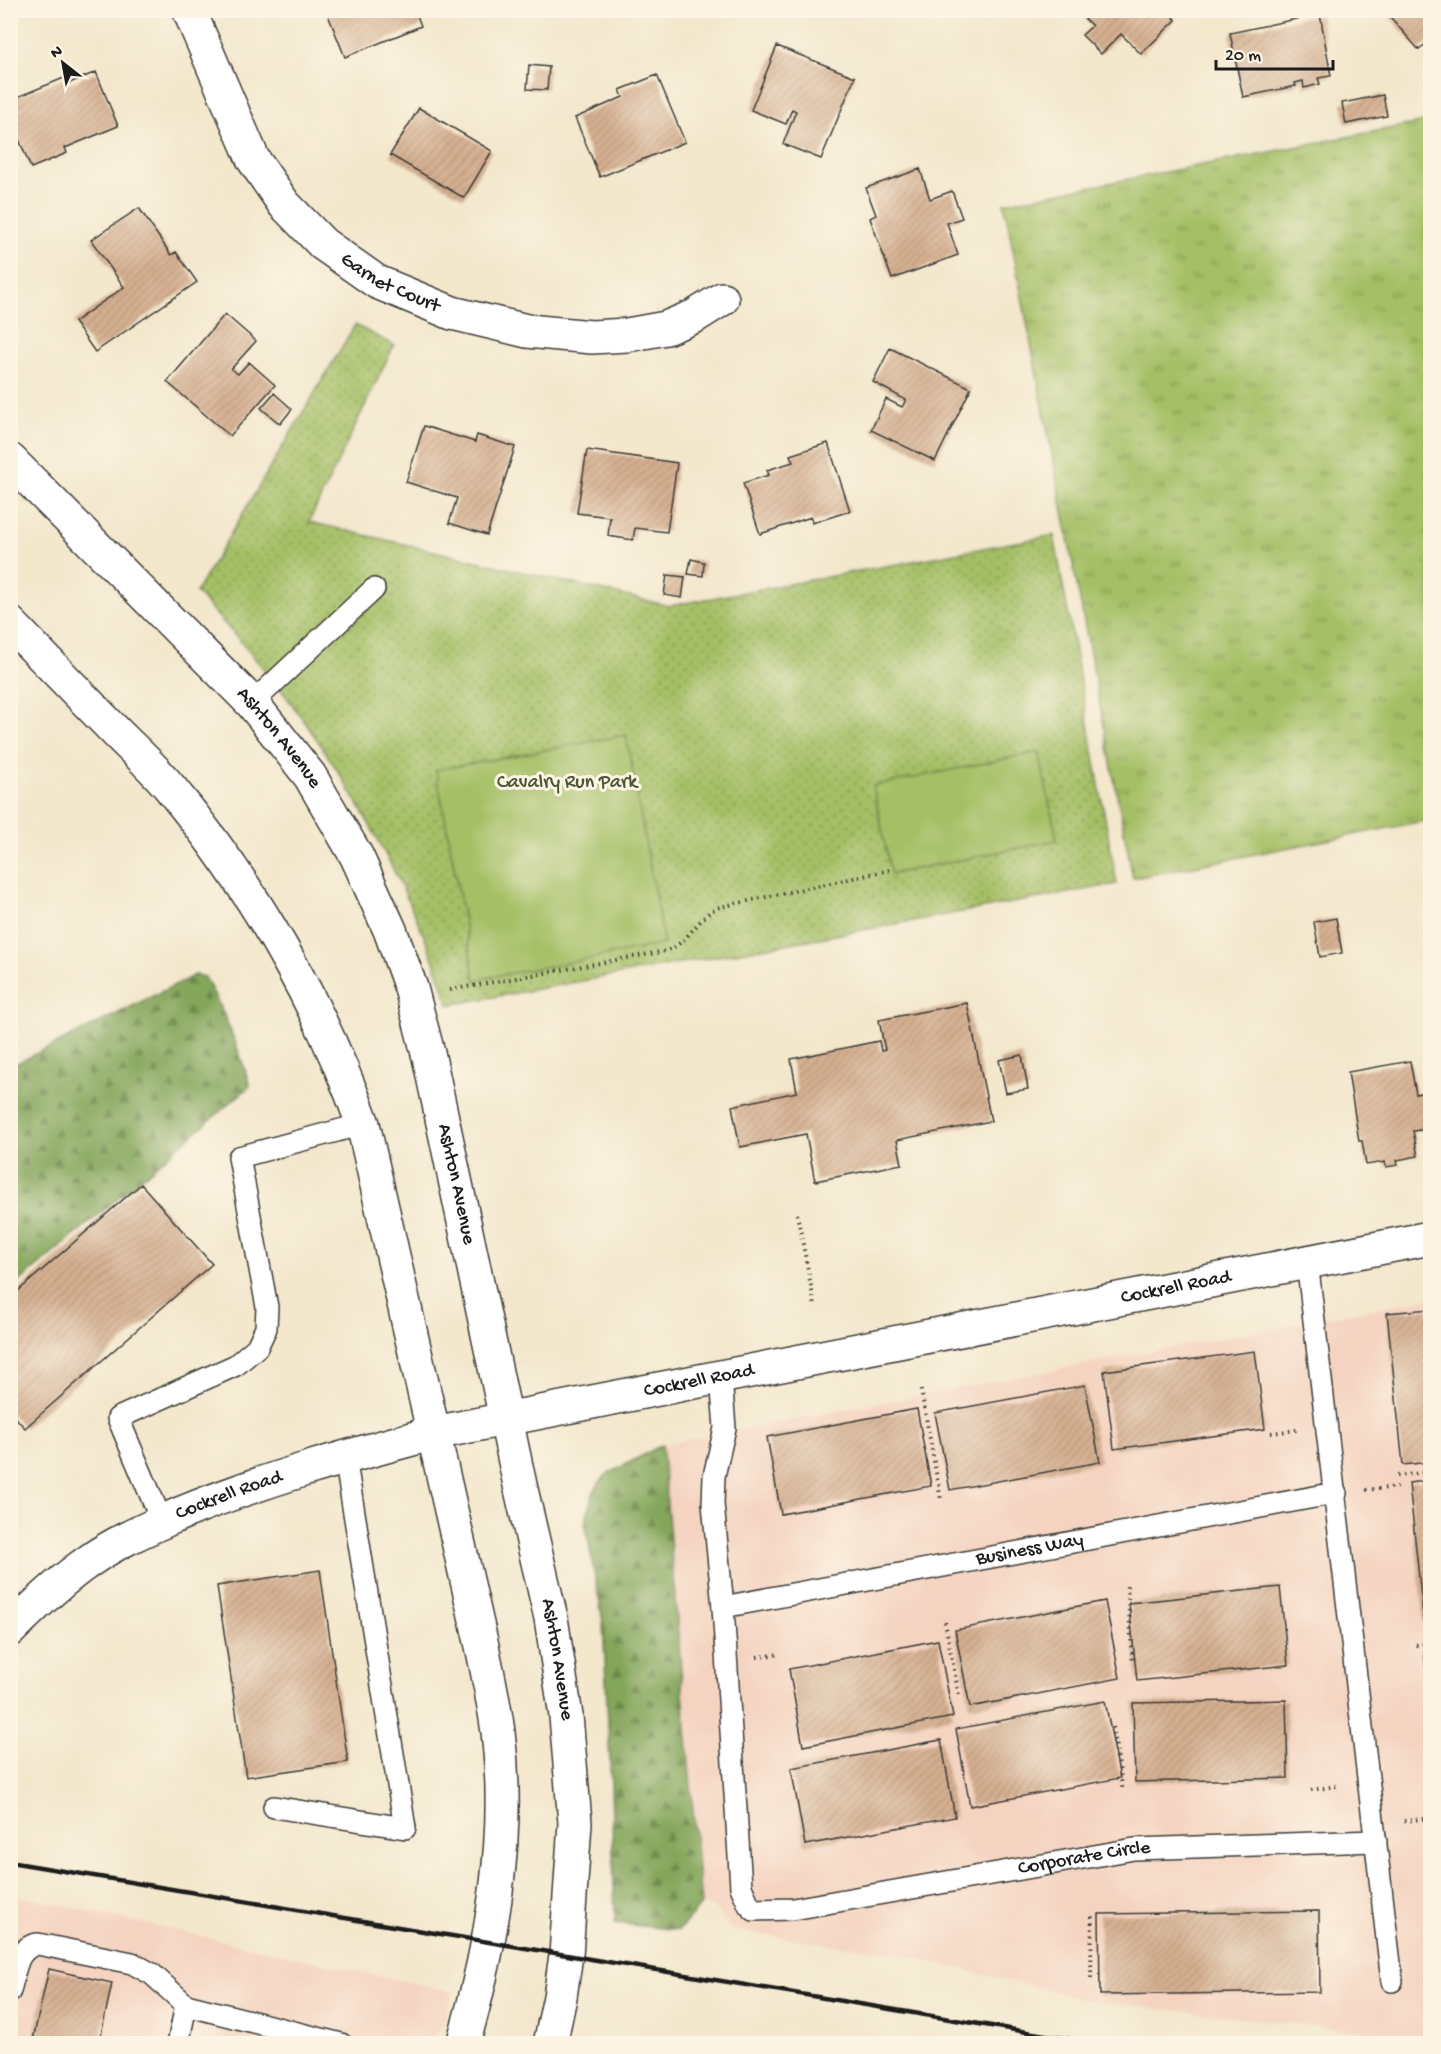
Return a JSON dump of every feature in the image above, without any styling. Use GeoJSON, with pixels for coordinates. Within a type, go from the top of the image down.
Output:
{"type":"FeatureCollection","features":[{"type":"Feature","properties":{"kind":"street","name":"Garnet Court"},"geometry":{"type":"LineString","coordinates":[[189,10],[253,159],[278,195],[323,244],[377,282],[452,313],[528,332],[592,336],[627,335],[666,328],[695,316],[722,299]]}},
{"type":"Feature","properties":{"kind":"street","name":"Ashton Avenue"},"geometry":{"type":"LineString","coordinates":[[10,460],[252,703],[310,776],[357,857],[390,930],[414,996],[551,1618],[572,1771],[575,1823],[566,1955],[550,2043]]}},
{"type":"Feature","properties":{"kind":"street"},"geometry":{"type":"LineString","coordinates":[[10,623],[171,789],[222,856],[268,925],[309,996],[338,1059],[363,1124],[482,1646],[498,1732],[502,1797],[498,1880],[488,1942],[463,2043]]}},
{"type":"Feature","properties":{"kind":"street","name":"Cockrell Road"},"geometry":{"type":"LineString","coordinates":[[10,1630],[33,1606],[90,1560],[162,1522],[229,1494],[345,1456],[434,1433],[1431,1238]]}},
{"type":"Feature","properties":{"kind":"lane"},"geometry":{"type":"LineString","coordinates":[[252,703],[374,589]]}},
{"type":"Feature","properties":{"kind":"lane"},"geometry":{"type":"LineString","coordinates":[[162,1522],[118,1418],[236,1365],[257,1347],[266,1328],[267,1307],[239,1157],[363,1124]]}},
{"type":"Feature","properties":{"kind":"lane"},"geometry":{"type":"LineString","coordinates":[[1307,1261],[1392,1981]]}},
{"type":"Feature","properties":{"kind":"lane"},"geometry":{"type":"LineString","coordinates":[[721,1377],[725,1428],[714,1476],[713,1504],[723,1606]]}},
{"type":"Feature","properties":{"kind":"lane"},"geometry":{"type":"LineString","coordinates":[[274,1807],[405,1828],[345,1456]]}},
{"type":"Feature","properties":{"kind":"lane","name":"Business Way"},"geometry":{"type":"LineString","coordinates":[[723,1606],[1336,1493]]}},
{"type":"Feature","properties":{"kind":"lane","name":"Corporate Circle"},"geometry":{"type":"LineString","coordinates":[[723,1606],[741,1887],[748,1905],[754,1910],[793,1909],[1134,1849],[1376,1841]]}},
{"type":"Feature","properties":{"kind":"lane"},"geometry":{"type":"LineString","coordinates":[[10,1991],[19,1958],[27,1948],[38,1944],[132,1963],[152,1974],[186,2005],[341,2043]]}},
{"type":"Feature","properties":{"kind":"lane"},"geometry":{"type":"LineString","coordinates":[[178,2043],[186,2005]]}},
{"type":"Feature","properties":{"kind":"path"},"geometry":{"type":"LineString","coordinates":[[414,996],[483,981],[653,953],[676,946],[704,916],[716,908],[890,870]]}},
{"type":"Feature","properties":{"kind":"path"},"geometry":{"type":"LineString","coordinates":[[653,946],[653,953]]}},
{"type":"Feature","properties":{"kind":"path"},"geometry":{"type":"LineString","coordinates":[[797,1214],[815,1306]]}},
{"type":"Feature","properties":{"kind":"path"},"geometry":{"type":"LineString","coordinates":[[921,1390],[941,1500]]}},
{"type":"Feature","properties":{"kind":"path"},"geometry":{"type":"LineString","coordinates":[[1397,1476],[1431,1472]]}},
{"type":"Feature","properties":{"kind":"path"},"geometry":{"type":"LineString","coordinates":[[1127,1586],[1133,1662]]}},
{"type":"Feature","properties":{"kind":"path"},"geometry":{"type":"LineString","coordinates":[[945,1622],[958,1696]]}},
{"type":"Feature","properties":{"kind":"path"},"geometry":{"type":"LineString","coordinates":[[1416,1645],[1431,1643]]}},
{"type":"Feature","properties":{"kind":"path"},"geometry":{"type":"LineString","coordinates":[[1113,1727],[1123,1792]]}},
{"type":"Feature","properties":{"kind":"path"},"geometry":{"type":"LineString","coordinates":[[1091,1978],[1092,1912]]}},
{"type":"Feature","properties":{"kind":"shaded area"},"geometry":{"type":"Polygon","coordinates":[[[1430,1298],[1430,2039],[1091,2001],[900,1954],[731,1930],[714,1908],[701,1905],[662,1445],[1430,1298]]]}},
{"type":"Feature","properties":{"kind":"shaded area"},"geometry":{"type":"Polygon","coordinates":[[[11,1894],[453,1992],[446,2017],[431,2043],[11,2044],[11,1894]]]}},
{"type":"Feature","properties":{"kind":"green space"},"geometry":{"type":"Polygon","coordinates":[[[1430,121],[1430,820],[1133,878],[1004,203],[1430,121]]]}},
{"type":"Feature","properties":{"kind":"green space","name":"Cavalry Run Park"},"geometry":{"type":"Polygon","coordinates":[[[355,325],[394,345],[309,522],[669,606],[1054,535],[1117,884],[449,1005],[413,910],[350,791],[283,692],[196,592],[355,325]]]}},
{"type":"Feature","properties":{"kind":"green space"},"geometry":{"type":"Polygon","coordinates":[[[626,735],[664,944],[475,980],[436,770],[626,735]]]}},
{"type":"Feature","properties":{"kind":"green space"},"geometry":{"type":"Polygon","coordinates":[[[1039,752],[1057,840],[891,874],[873,786],[1039,752]]]}},
{"type":"Feature","properties":{"kind":"green space"},"geometry":{"type":"Polygon","coordinates":[[[195,975],[205,977],[212,990],[236,1044],[250,1086],[11,1289],[11,1066],[195,975]]]}},
{"type":"Feature","properties":{"kind":"green space"},"geometry":{"type":"Polygon","coordinates":[[[662,1445],[701,1905],[679,1930],[615,1923],[603,1622],[585,1523],[594,1489],[606,1475],[662,1445]]]}},
{"type":"Feature","properties":{"kind":"building"},"geometry":{"type":"Polygon","coordinates":[[[326,10],[415,10],[421,26],[345,57],[326,10]]]}},
{"type":"Feature","properties":{"kind":"building"},"geometry":{"type":"Polygon","coordinates":[[[1076,10],[1167,10],[1176,20],[1141,54],[1121,34],[1101,54],[1082,35],[1092,26],[1076,10]]]}},
{"type":"Feature","properties":{"kind":"building"},"geometry":{"type":"Polygon","coordinates":[[[1384,10],[1430,10],[1430,40],[1419,50],[1384,10]]]}},
{"type":"Feature","properties":{"kind":"building"},"geometry":{"type":"Polygon","coordinates":[[[1320,14],[1331,76],[1318,78],[1320,84],[1304,88],[1303,81],[1295,83],[1296,86],[1243,97],[1230,33],[1320,14]]]}},
{"type":"Feature","properties":{"kind":"building"},"geometry":{"type":"Polygon","coordinates":[[[777,46],[855,77],[821,159],[783,144],[796,111],[792,109],[786,124],[751,110],[777,46]]]}},
{"type":"Feature","properties":{"kind":"building"},"geometry":{"type":"Polygon","coordinates":[[[529,65],[549,67],[547,90],[527,89],[529,65]]]}},
{"type":"Feature","properties":{"kind":"building"},"geometry":{"type":"Polygon","coordinates":[[[96,72],[118,126],[65,148],[67,153],[31,168],[10,118],[10,100],[64,78],[67,84],[96,72]]]}},
{"type":"Feature","properties":{"kind":"building"},"geometry":{"type":"Polygon","coordinates":[[[657,75],[685,142],[600,177],[575,118],[623,97],[620,90],[657,75]]]}},
{"type":"Feature","properties":{"kind":"building"},"geometry":{"type":"Polygon","coordinates":[[[1383,95],[1387,116],[1346,124],[1342,103],[1383,95]]]}},
{"type":"Feature","properties":{"kind":"building"},"geometry":{"type":"Polygon","coordinates":[[[419,108],[492,151],[464,198],[390,155],[419,108]]]}},
{"type":"Feature","properties":{"kind":"building"},"geometry":{"type":"Polygon","coordinates":[[[920,169],[930,199],[952,191],[962,218],[947,223],[958,255],[892,279],[870,218],[876,215],[866,188],[920,169]]]}},
{"type":"Feature","properties":{"kind":"building"},"geometry":{"type":"Polygon","coordinates":[[[139,208],[171,255],[176,252],[197,282],[95,352],[74,322],[124,287],[91,240],[139,208]]]}},
{"type":"Feature","properties":{"kind":"building"},"geometry":{"type":"Polygon","coordinates":[[[225,314],[256,341],[231,369],[238,374],[249,362],[275,385],[230,436],[167,382],[225,314]]]}},
{"type":"Feature","properties":{"kind":"building"},"geometry":{"type":"Polygon","coordinates":[[[890,348],[971,388],[935,461],[871,430],[886,399],[902,407],[906,400],[873,382],[890,348]]]}},
{"type":"Feature","properties":{"kind":"building"},"geometry":{"type":"Polygon","coordinates":[[[274,393],[292,409],[280,424],[261,408],[274,393]]]}},
{"type":"Feature","properties":{"kind":"building"},"geometry":{"type":"Polygon","coordinates":[[[424,426],[475,442],[477,435],[515,447],[487,535],[449,523],[457,498],[406,482],[424,426]]]}},
{"type":"Feature","properties":{"kind":"building"},"geometry":{"type":"Polygon","coordinates":[[[828,443],[850,511],[812,523],[811,517],[760,534],[743,483],[769,475],[767,470],[793,462],[790,455],[828,443]]]}},
{"type":"Feature","properties":{"kind":"building"},"geometry":{"type":"Polygon","coordinates":[[[587,450],[677,463],[667,532],[635,528],[633,540],[608,536],[610,517],[577,513],[587,450]]]}},
{"type":"Feature","properties":{"kind":"building"},"geometry":{"type":"Polygon","coordinates":[[[691,559],[704,562],[703,576],[688,574],[691,559]]]}},
{"type":"Feature","properties":{"kind":"building"},"geometry":{"type":"Polygon","coordinates":[[[667,575],[685,577],[682,598],[664,595],[667,575]]]}},
{"type":"Feature","properties":{"kind":"building"},"geometry":{"type":"Polygon","coordinates":[[[1336,918],[1342,953],[1320,957],[1314,922],[1336,918]]]}},
{"type":"Feature","properties":{"kind":"building"},"geometry":{"type":"Polygon","coordinates":[[[967,1003],[991,1121],[897,1140],[902,1164],[815,1181],[806,1134],[740,1147],[732,1106],[797,1092],[791,1059],[879,1041],[881,1051],[885,1050],[879,1020],[967,1003]]]}},
{"type":"Feature","properties":{"kind":"building"},"geometry":{"type":"Polygon","coordinates":[[[1022,1055],[1028,1089],[1006,1093],[999,1060],[1022,1055]]]}},
{"type":"Feature","properties":{"kind":"building"},"geometry":{"type":"Polygon","coordinates":[[[1410,1061],[1416,1094],[1421,1093],[1428,1129],[1413,1131],[1418,1156],[1397,1160],[1398,1165],[1386,1167],[1385,1162],[1366,1165],[1362,1141],[1359,1141],[1348,1072],[1410,1061]]]}},
{"type":"Feature","properties":{"kind":"building"},"geometry":{"type":"Polygon","coordinates":[[[141,1184],[212,1264],[25,1428],[10,1412],[10,1298],[141,1184]]]}},
{"type":"Feature","properties":{"kind":"building"},"geometry":{"type":"Polygon","coordinates":[[[1430,1309],[1430,1462],[1403,1465],[1387,1313],[1430,1309]]]}},
{"type":"Feature","properties":{"kind":"building"},"geometry":{"type":"Polygon","coordinates":[[[1255,1351],[1265,1429],[1114,1449],[1104,1371],[1255,1351]]]}},
{"type":"Feature","properties":{"kind":"building"},"geometry":{"type":"Polygon","coordinates":[[[1085,1385],[1100,1462],[950,1490],[935,1413],[1085,1385]]]}},
{"type":"Feature","properties":{"kind":"building"},"geometry":{"type":"Polygon","coordinates":[[[917,1409],[931,1486],[781,1514],[767,1437],[917,1409]]]}},
{"type":"Feature","properties":{"kind":"building"},"geometry":{"type":"Polygon","coordinates":[[[1430,1480],[1430,1633],[1425,1634],[1409,1483],[1430,1480]]]}},
{"type":"Feature","properties":{"kind":"building"},"geometry":{"type":"Polygon","coordinates":[[[320,1570],[348,1762],[246,1777],[217,1586],[320,1570]]]}},
{"type":"Feature","properties":{"kind":"building"},"geometry":{"type":"Polygon","coordinates":[[[1280,1587],[1288,1665],[1137,1681],[1129,1603],[1280,1587]]]}},
{"type":"Feature","properties":{"kind":"building"},"geometry":{"type":"Polygon","coordinates":[[[1105,1601],[1120,1678],[970,1707],[955,1630],[1105,1601]]]}},
{"type":"Feature","properties":{"kind":"building"},"geometry":{"type":"Polygon","coordinates":[[[938,1640],[953,1717],[803,1746],[789,1669],[938,1640]]]}},
{"type":"Feature","properties":{"kind":"building"},"geometry":{"type":"Polygon","coordinates":[[[1424,1652],[1430,1652],[1430,1699],[1429,1699],[1424,1652]]]}},
{"type":"Feature","properties":{"kind":"building"},"geometry":{"type":"Polygon","coordinates":[[[1286,1700],[1288,1778],[1135,1782],[1133,1703],[1286,1700]]]}},
{"type":"Feature","properties":{"kind":"building"},"geometry":{"type":"Polygon","coordinates":[[[1105,1701],[1120,1778],[970,1806],[956,1729],[1105,1701]]]}},
{"type":"Feature","properties":{"kind":"building"},"geometry":{"type":"Polygon","coordinates":[[[941,1740],[955,1817],[805,1845],[791,1768],[941,1740]]]}},
{"type":"Feature","properties":{"kind":"building"},"geometry":{"type":"Polygon","coordinates":[[[1319,1911],[1320,1992],[1100,1995],[1099,1914],[1319,1911]]]}},
{"type":"Feature","properties":{"kind":"building"},"geometry":{"type":"Polygon","coordinates":[[[49,1969],[112,1983],[99,2044],[32,2044],[49,1969]]]}},
{"type":"Feature","properties":{"kind":"railway"},"geometry":{"type":"LineString","coordinates":[[10,1862],[1099,2044]]}}]}
